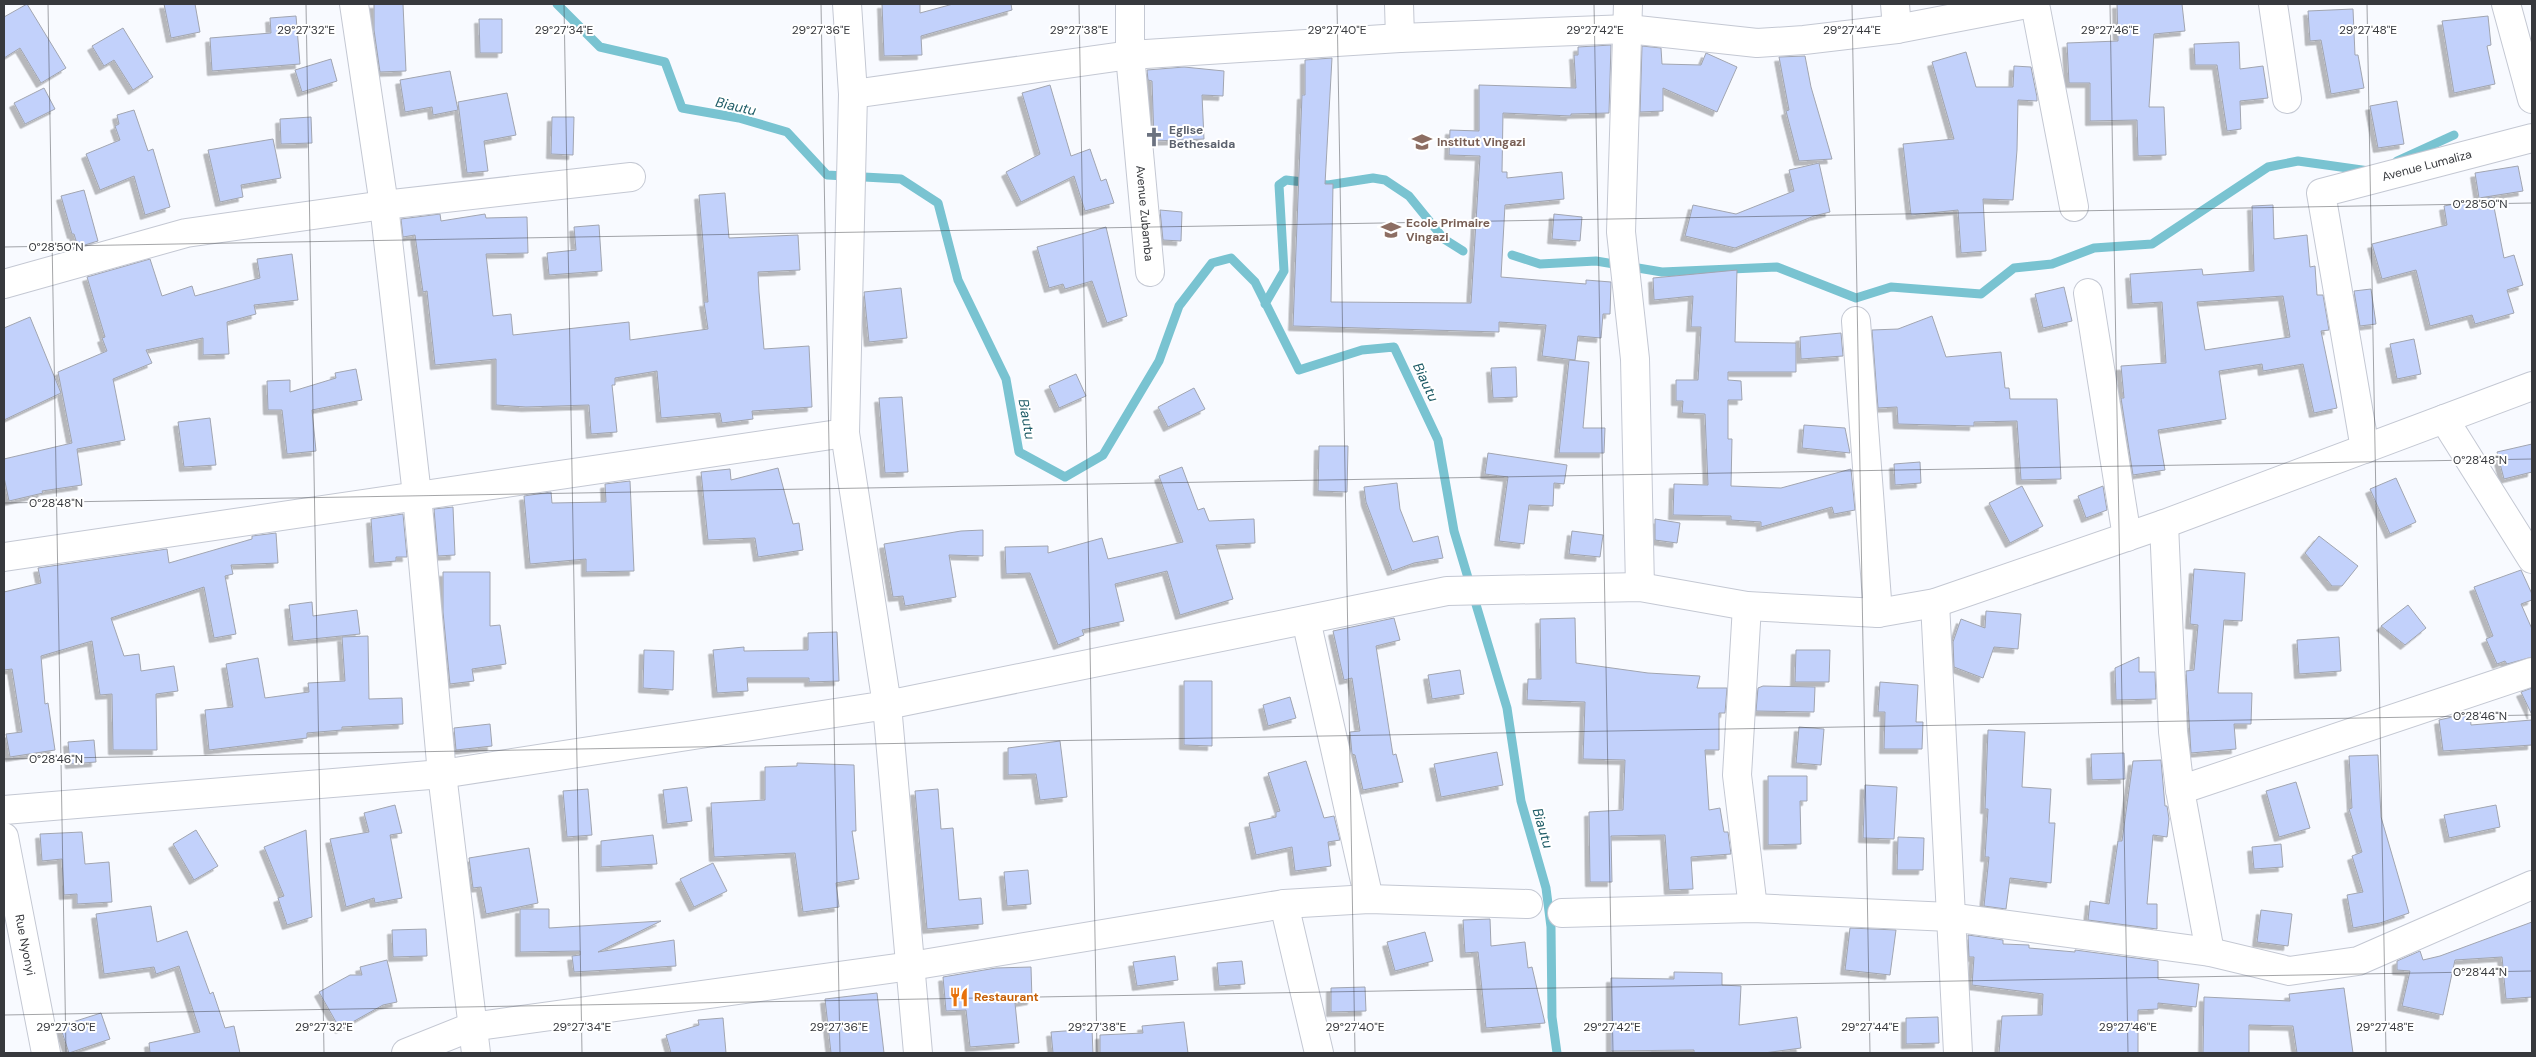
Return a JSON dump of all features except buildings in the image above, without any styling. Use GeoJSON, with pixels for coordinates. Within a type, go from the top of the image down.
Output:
{"type":"FeatureCollection","features":[{"type":"Feature","properties":{"kind":"street"},"geometry":{"type":"LineString","coordinates":[[354,4],[384,205],[416,496],[442,774],[471,1027],[476,1053]]}},
{"type":"Feature","properties":{"kind":"street"},"geometry":{"type":"LineString","coordinates":[[847,4],[853,94],[853,160],[845,433],[887,705],[918,1053]]}},
{"type":"Feature","properties":{"kind":"street","name":"Avenue Zubamba"},"geometry":{"type":"LineString","coordinates":[[1130,4],[1130,55],[1150,272]]}},
{"type":"Feature","properties":{"kind":"street"},"geometry":{"type":"LineString","coordinates":[[1399,4],[1400,38]]}},
{"type":"Feature","properties":{"kind":"street"},"geometry":{"type":"LineString","coordinates":[[853,94],[1130,55],[1400,38],[1628,16],[1758,43],[1896,16],[2027,4]]}},
{"type":"Feature","properties":{"kind":"street"},"geometry":{"type":"LineString","coordinates":[[2035,4],[2074,207]]}},
{"type":"Feature","properties":{"kind":"street"},"geometry":{"type":"LineString","coordinates":[[2273,4],[2287,99]]}},
{"type":"Feature","properties":{"kind":"street"},"geometry":{"type":"LineString","coordinates":[[2506,4],[2532,99]]}},
{"type":"Feature","properties":{"kind":"street"},"geometry":{"type":"LineString","coordinates":[[1628,16],[1621,232],[1634,360],[1640,587]]}},
{"type":"Feature","properties":{"kind":"street","name":"Avenue Lumaliza"},"geometry":{"type":"LineString","coordinates":[[2365,450],[2321,193],[2532,138]]}},
{"type":"Feature","properties":{"kind":"street"},"geometry":{"type":"LineString","coordinates":[[4,284],[186,233],[384,205],[631,176]]}},
{"type":"Feature","properties":{"kind":"street"},"geometry":{"type":"LineString","coordinates":[[2088,293],[2127,536]]}},
{"type":"Feature","properties":{"kind":"street"},"geometry":{"type":"LineString","coordinates":[[1856,321],[1878,613]]}},
{"type":"Feature","properties":{"kind":"street"},"geometry":{"type":"LineString","coordinates":[[4,810],[442,774],[887,705],[1447,591],[1640,587],[1747,606],[1878,613],[1935,603],[2164,524],[2532,386]]}},
{"type":"Feature","properties":{"kind":"street"},"geometry":{"type":"LineString","coordinates":[[2444,420],[2532,559]]}},
{"type":"Feature","properties":{"kind":"street"},"geometry":{"type":"LineString","coordinates":[[4,557],[845,433]]}},
{"type":"Feature","properties":{"kind":"street"},"geometry":{"type":"LineString","coordinates":[[2164,524],[2173,732],[2180,790],[2210,952]]}},
{"type":"Feature","properties":{"kind":"street"},"geometry":{"type":"LineString","coordinates":[[1935,603],[1958,1053]]}},
{"type":"Feature","properties":{"kind":"street"},"geometry":{"type":"LineString","coordinates":[[1747,606],[1737,775],[1753,908]]}},
{"type":"Feature","properties":{"kind":"street"},"geometry":{"type":"LineString","coordinates":[[1306,620],[1369,899]]}},
{"type":"Feature","properties":{"kind":"street"},"geometry":{"type":"LineString","coordinates":[[2180,790],[2532,672]]}},
{"type":"Feature","properties":{"kind":"street","name":"Rue Nyonyi"},"geometry":{"type":"LineString","coordinates":[[4,837],[46,1053]]}},
{"type":"Feature","properties":{"kind":"street"},"geometry":{"type":"LineString","coordinates":[[1562,913],[1753,908],[1950,917],[2210,952],[2289,970],[2358,961],[2532,885]]}},
{"type":"Feature","properties":{"kind":"street"},"geometry":{"type":"LineString","coordinates":[[406,1053],[471,1027],[911,966],[1284,904],[1369,899],[1528,904]]}},
{"type":"Feature","properties":{"kind":"street"},"geometry":{"type":"LineString","coordinates":[[1284,904],[1319,1053]]}},
{"type":"Feature","properties":{"kind":"waterway","name":"Biautu"},"geometry":{"type":"LineString","coordinates":[[557,4],[600,47],[665,62],[682,108],[739,118],[787,132],[827,175],[901,179],[938,203],[958,280],[1006,379],[1019,452],[1065,477],[1103,455],[1159,361],[1179,306],[1212,263],[1231,258],[1255,282],[1299,370],[1362,350],[1394,347],[1438,440],[1454,531],[1507,708],[1521,801],[1546,888],[1551,927],[1552,1017],[1557,1053]]}},
{"type":"Feature","properties":{"kind":"waterway"},"geometry":{"type":"LineString","coordinates":[[2397,161],[2454,135]]}},
{"type":"Feature","properties":{"kind":"waterway"},"geometry":{"type":"LineString","coordinates":[[1512,255],[1540,264],[1596,261],[1662,272],[1777,267],[1856,298],[1891,287],[1981,294],[2014,268],[2052,264],[2094,248],[2152,244],[2268,167],[2298,161],[2369,171]]}},
{"type":"Feature","properties":{"kind":"waterway"},"geometry":{"type":"LineString","coordinates":[[1265,304],[1284,271],[1279,185],[1286,180],[1328,185],[1373,178],[1385,180],[1409,196],[1444,239],[1463,251]]}},
{"type":"Feature","properties":{"kind":"place","name":"Eglise Bethesaida"},"geometry":{"type":"Point","coordinates":[1154,137]}},
{"type":"Feature","properties":{"kind":"place","name":"Institut Vingazi"},"geometry":{"type":"Point","coordinates":[1422,142]}},
{"type":"Feature","properties":{"kind":"place","name":"Ecole Primaire Vingazi"},"geometry":{"type":"Point","coordinates":[1391,230]}},
{"type":"Feature","properties":{"kind":"place","name":"Restaurant"},"geometry":{"type":"Point","coordinates":[959,997]}}]}
